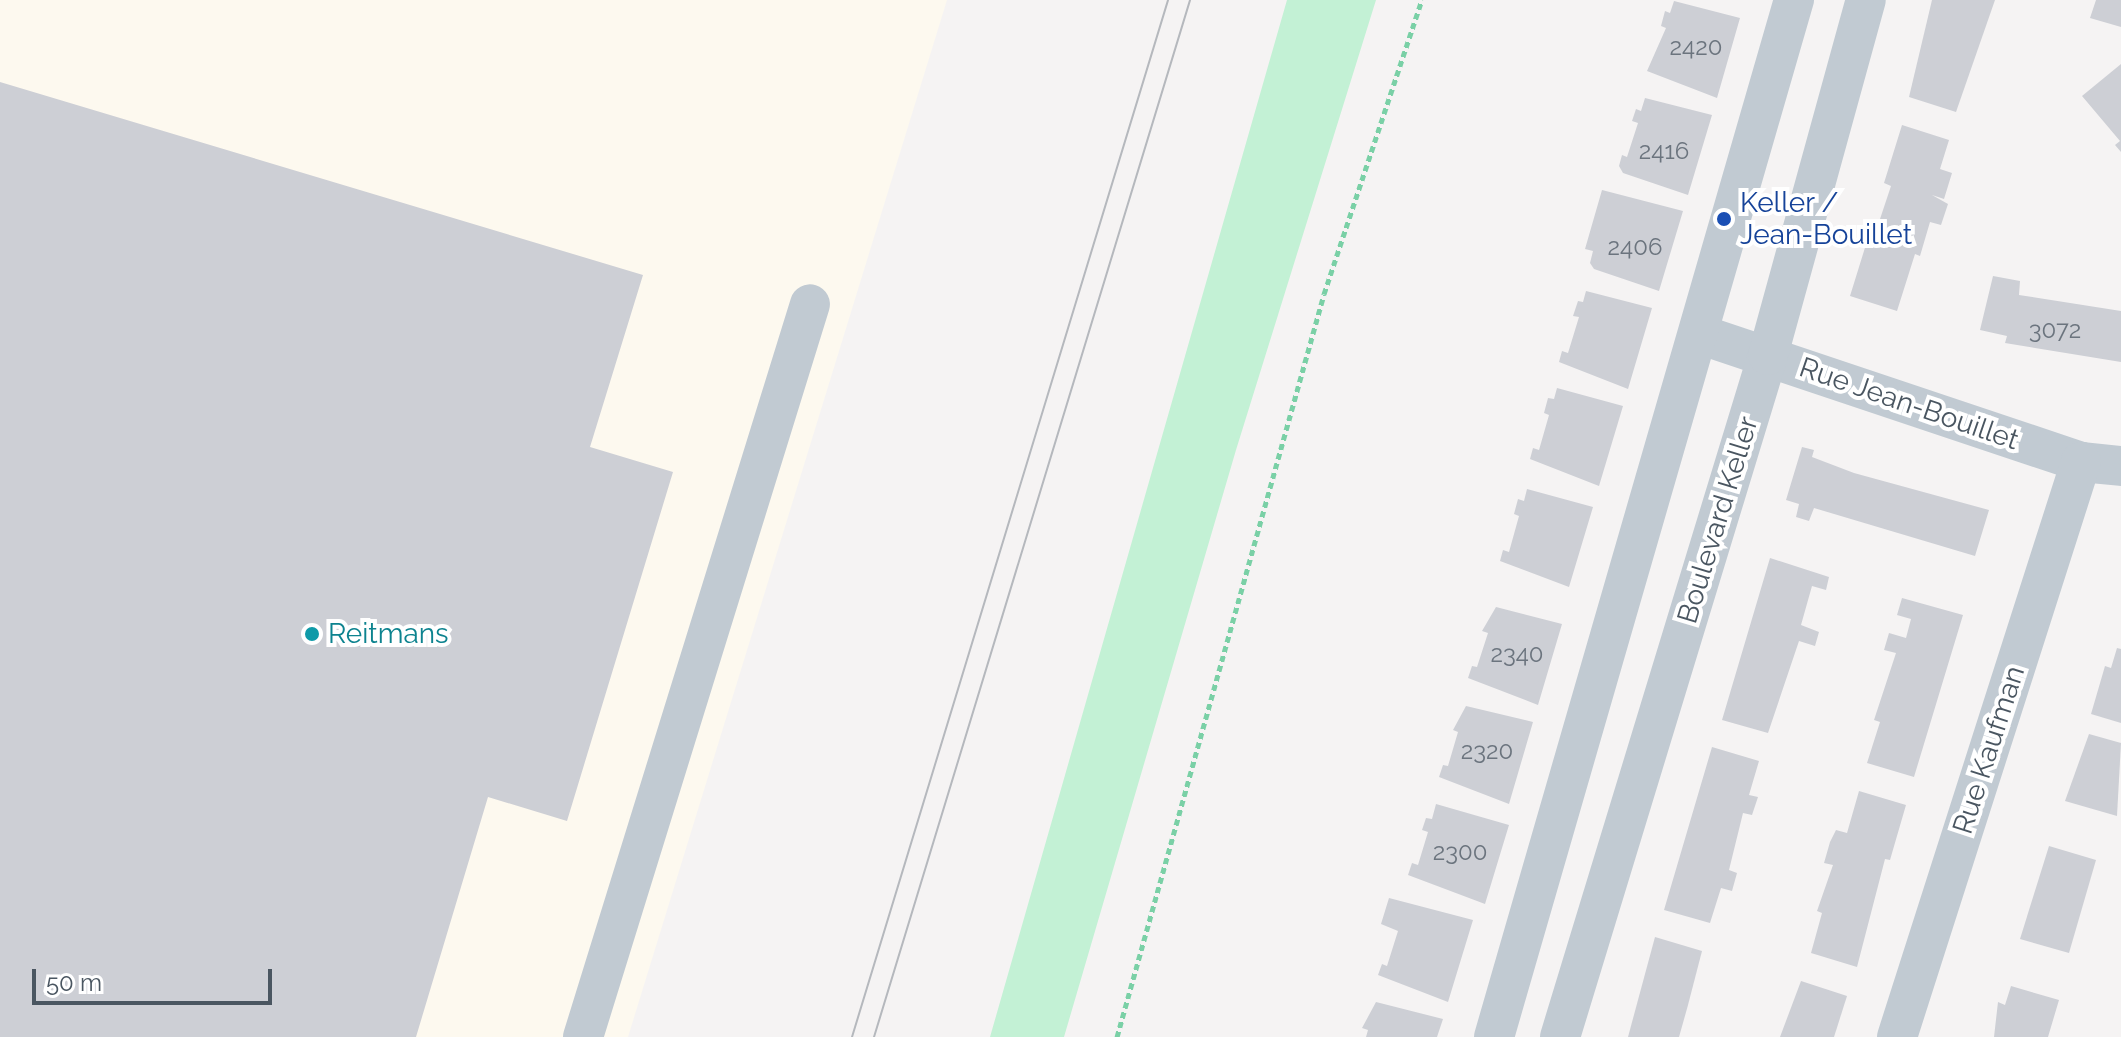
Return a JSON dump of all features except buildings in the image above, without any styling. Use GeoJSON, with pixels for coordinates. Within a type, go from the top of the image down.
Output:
{"type":"FeatureCollection","features":[{"type":"Feature","properties":{"kind":"street"},"geometry":{"type":"LineString","coordinates":[[1494,1037],[1794,0]]}},
{"type":"Feature","properties":{"kind":"street","name":"Boulevard Keller"},"geometry":{"type":"LineString","coordinates":[[1560,1037],[1768,355],[1866,0]]}},
{"type":"Feature","properties":{"kind":"street"},"geometry":{"type":"LineString","coordinates":[[583,1037],[810,304]]}},
{"type":"Feature","properties":{"kind":"street","name":"Rue Jean-Bouillet"},"geometry":{"type":"LineString","coordinates":[[1699,334],[2081,462],[2121,466]]}},
{"type":"Feature","properties":{"kind":"street","name":"Rue Kaufman"},"geometry":{"type":"LineString","coordinates":[[1897,1037],[2081,462]]}},
{"type":"Feature","properties":{"kind":"path"},"geometry":{"type":"LineString","coordinates":[[1117,1037],[1324,294],[1422,0]]}},
{"type":"Feature","properties":{"kind":"shaded area","name":"Reitmans"},"geometry":{"type":"Polygon","coordinates":[[[0,0],[947,0],[628,1037],[0,1037],[0,0]]]}},
{"type":"Feature","properties":{"kind":"green space"},"geometry":{"type":"Polygon","coordinates":[[[1287,0],[1376,0],[1236,450],[1064,1037],[990,1037],[1287,0]]]}},
{"type":"Feature","properties":{"kind":"tram line"},"geometry":{"type":"LineString","coordinates":[[852,1037],[1168,0]]}},
{"type":"Feature","properties":{"kind":"tram line"},"geometry":{"type":"LineString","coordinates":[[874,1037],[1190,0]]}},
{"type":"Feature","properties":{"kind":"place","name":"Keller / Jean-Bouillet"},"geometry":{"type":"Point","coordinates":[1724,219]}},
{"type":"Feature","properties":{"kind":"place","name":"Reitmans"},"geometry":{"type":"Point","coordinates":[312,634]}}]}
